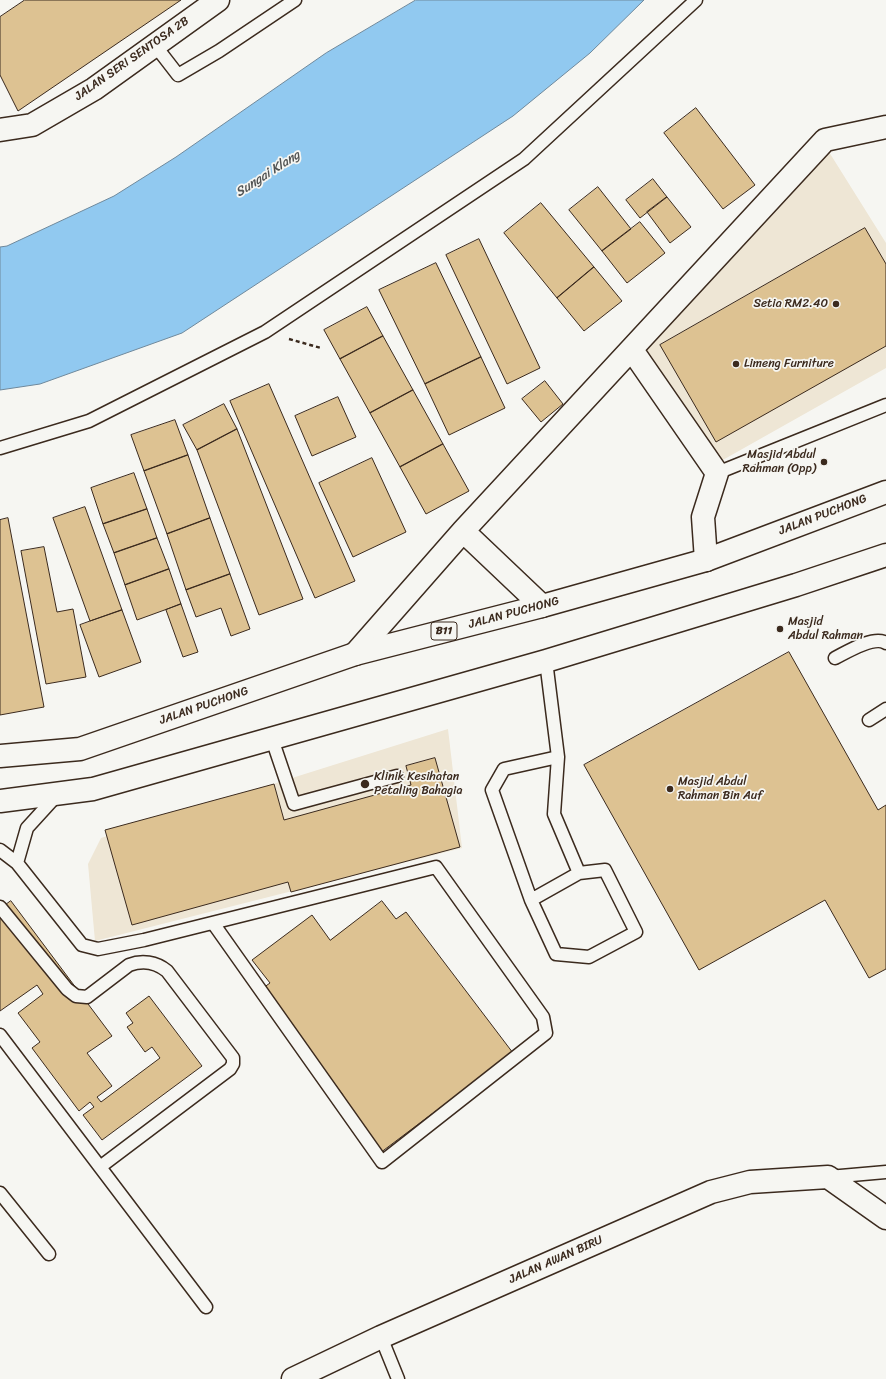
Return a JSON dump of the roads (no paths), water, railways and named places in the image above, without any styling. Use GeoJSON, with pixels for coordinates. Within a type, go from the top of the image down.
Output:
{"type":"FeatureCollection","features":[{"type":"Feature","properties":{"kind":"street","name":"JALAN SERI SENTOSA 2B"},"geometry":{"type":"LineString","coordinates":[[0,130],[32,125],[94,89],[154,44],[218,0]]}},
{"type":"Feature","properties":{"kind":"street"},"geometry":{"type":"LineString","coordinates":[[355,654],[463,532],[825,140],[886,127]]}},
{"type":"Feature","properties":{"kind":"street"},"geometry":{"type":"LineString","coordinates":[[632,350],[717,473],[703,517],[706,560]]}},
{"type":"Feature","properties":{"kind":"street","name":"JALAN PUCHONG"},"geometry":{"type":"LineString","coordinates":[[0,756],[80,749],[355,654],[542,606],[706,560],[886,492]]}},
{"type":"Feature","properties":{"kind":"street"},"geometry":{"type":"LineString","coordinates":[[463,532],[542,606]]}},
{"type":"Feature","properties":{"kind":"street"},"geometry":{"type":"LineString","coordinates":[[0,801],[93,789],[546,661],[796,585],[886,555]]}},
{"type":"Feature","properties":{"kind":"street"},"geometry":{"type":"LineString","coordinates":[[828,1177],[886,1218]]}},
{"type":"Feature","properties":{"kind":"street","name":"JALAN AWAN BIRU"},"geometry":{"type":"LineString","coordinates":[[293,1379],[381,1337],[712,1192],[750,1182],[828,1177]]}},
{"type":"Feature","properties":{"kind":"lane"},"geometry":{"type":"LineString","coordinates":[[154,44],[178,75],[219,51],[295,0]]}},
{"type":"Feature","properties":{"kind":"lane"},"geometry":{"type":"LineString","coordinates":[[0,448],[89,421],[265,332],[524,159],[696,0]]}},
{"type":"Feature","properties":{"kind":"lane"},"geometry":{"type":"LineString","coordinates":[[717,473],[886,405]]}},
{"type":"Feature","properties":{"kind":"lane"},"geometry":{"type":"LineString","coordinates":[[835,658],[869,642],[883,641],[886,643]]}},
{"type":"Feature","properties":{"kind":"lane"},"geometry":{"type":"LineString","coordinates":[[546,661],[558,757],[554,814],[578,873]]}},
{"type":"Feature","properties":{"kind":"lane"},"geometry":{"type":"LineString","coordinates":[[869,720],[886,710]]}},
{"type":"Feature","properties":{"kind":"lane"},"geometry":{"type":"LineString","coordinates":[[272,739],[294,804],[397,776]]}},
{"type":"Feature","properties":{"kind":"lane"},"geometry":{"type":"LineString","coordinates":[[531,900],[578,873],[605,870],[636,932],[588,957],[556,954],[531,900],[492,790],[504,770],[558,757]]}},
{"type":"Feature","properties":{"kind":"lane"},"geometry":{"type":"LineString","coordinates":[[17,863],[27,828],[58,794]]}},
{"type":"Feature","properties":{"kind":"lane"},"geometry":{"type":"LineString","coordinates":[[0,850],[17,863],[82,944],[98,949],[144,940],[436,867],[543,1017],[546,1033],[382,1162],[213,923]]}},
{"type":"Feature","properties":{"kind":"lane"},"geometry":{"type":"LineString","coordinates":[[0,907],[67,989],[76,996],[87,997],[129,965],[136,962],[143,961],[162,967],[167,971],[233,1058],[233,1064],[230,1069],[100,1166]]}},
{"type":"Feature","properties":{"kind":"lane"},"geometry":{"type":"LineString","coordinates":[[0,1035],[206,1307]]}},
{"type":"Feature","properties":{"kind":"lane","name":"JALAN AWAN BIRU"},"geometry":{"type":"LineString","coordinates":[[828,1177],[886,1172]]}},
{"type":"Feature","properties":{"kind":"lane"},"geometry":{"type":"LineString","coordinates":[[0,1194],[49,1254]]}},
{"type":"Feature","properties":{"kind":"lane"},"geometry":{"type":"LineString","coordinates":[[381,1337],[398,1379]]}},
{"type":"Feature","properties":{"kind":"water","name":"Sungai Klang"},"geometry":{"type":"Polygon","coordinates":[[[416,0],[644,0],[590,53],[513,116],[182,333],[40,384],[0,390],[0,247],[7,246],[114,196],[176,157],[326,53],[416,0]]]}},
{"type":"Feature","properties":{"kind":"place","name":"Setia RM2.40"},"geometry":{"type":"Point","coordinates":[836,304]}},
{"type":"Feature","properties":{"kind":"place","name":"Limeng Furniture"},"geometry":{"type":"Point","coordinates":[736,364]}},
{"type":"Feature","properties":{"kind":"place","name":"Masjid Abdul Rahman (Opp)"},"geometry":{"type":"Point","coordinates":[824,462]}},
{"type":"Feature","properties":{"kind":"place","name":"Masjid Abdul Rahman"},"geometry":{"type":"Point","coordinates":[780,629]}},
{"type":"Feature","properties":{"kind":"place","name":"Klinik Kesihatan Petaling Bahagia"},"geometry":{"type":"Point","coordinates":[365,784]}},
{"type":"Feature","properties":{"kind":"place","name":"Masjid Abdul Rahman Bin Auf"},"geometry":{"type":"Point","coordinates":[670,789]}}]}
